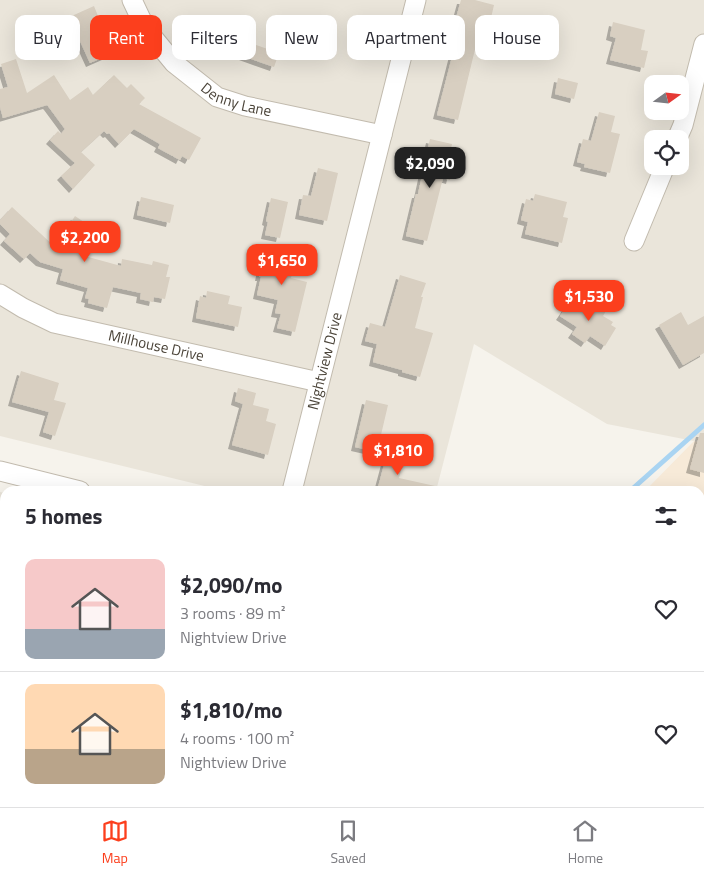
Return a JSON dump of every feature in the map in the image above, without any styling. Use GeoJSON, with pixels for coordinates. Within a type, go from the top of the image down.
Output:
{"type":"FeatureCollection","features":[{"type":"Feature","properties":{"kind":"street","name":"Denny Lane"},"geometry":{"type":"LineString","coordinates":[[132,0],[141,19],[174,63],[217,97],[245,106],[382,135]]}},
{"type":"Feature","properties":{"kind":"street","name":"Nightview Drive"},"geometry":{"type":"LineString","coordinates":[[293,486],[416,0]]}},
{"type":"Feature","properties":{"kind":"street"},"geometry":{"type":"LineString","coordinates":[[680,130],[704,44]]}},
{"type":"Feature","properties":{"kind":"street"},"geometry":{"type":"LineString","coordinates":[[634,241],[661,175]]}},
{"type":"Feature","properties":{"kind":"street","name":"Millhouse Drive"},"geometry":{"type":"LineString","coordinates":[[0,294],[23,308],[54,322],[319,382]]}},
{"type":"Feature","properties":{"kind":"street"},"geometry":{"type":"LineString","coordinates":[[0,471],[60,486]]}},
{"type":"Feature","properties":{"kind":"shaded area"},"geometry":{"type":"Polygon","coordinates":[[[0,0],[704,0],[704,443],[607,424],[474,344],[437,486],[205,486],[0,436],[0,0]]]}},
{"type":"Feature","properties":{"kind":"shaded area"},"geometry":{"type":"Polygon","coordinates":[[[694,441],[704,443],[704,486],[650,486],[694,441]]]}},
{"type":"Feature","properties":{"kind":"building"},"geometry":{"type":"Polygon","coordinates":[[[461,0],[475,0],[494,5],[492,15],[475,15],[475,49],[458,120],[437,115],[451,60],[465,60],[465,15],[457,15],[461,0]]]}},
{"type":"Feature","properties":{"kind":"building"},"geometry":{"type":"Polygon","coordinates":[[[94,6],[98,15],[90,15],[90,60],[97,60],[90,63],[80,41],[80,15],[74,15],[94,6]]]}},
{"type":"Feature","properties":{"kind":"building"},"geometry":{"type":"Polygon","coordinates":[[[613,22],[645,30],[641,50],[648,51],[644,68],[610,60],[616,38],[610,36],[613,22]]]}},
{"type":"Feature","properties":{"kind":"building"},"geometry":{"type":"Polygon","coordinates":[[[256,45],[266,48],[266,60],[276,60],[274,67],[254,60],[256,60],[256,45]]]}},
{"type":"Feature","properties":{"kind":"building"},"geometry":{"type":"Polygon","coordinates":[[[16,60],[27,93],[54,75],[70,100],[88,87],[93,95],[114,75],[127,88],[131,84],[145,98],[139,104],[201,138],[189,160],[182,156],[180,160],[158,148],[160,144],[134,129],[119,144],[109,133],[107,134],[104,131],[81,152],[95,165],[73,189],[61,176],[75,163],[50,140],[58,131],[61,134],[65,129],[48,106],[3,118],[0,107],[0,89],[8,87],[1,64],[16,60]]]}},
{"type":"Feature","properties":{"kind":"building"},"geometry":{"type":"Polygon","coordinates":[[[558,78],[578,83],[574,99],[555,94],[558,78]]]}},
{"type":"Feature","properties":{"kind":"building"},"geometry":{"type":"Polygon","coordinates":[[[599,112],[615,116],[611,132],[620,134],[610,173],[584,167],[585,164],[577,162],[583,139],[591,141],[599,112]]]}},
{"type":"Feature","properties":{"kind":"building"},"geometry":{"type":"Polygon","coordinates":[[[430,139],[452,144],[449,157],[455,159],[450,180],[443,178],[427,241],[406,236],[416,194],[418,194],[430,139]]]}},
{"type":"Feature","properties":{"kind":"building"},"geometry":{"type":"Polygon","coordinates":[[[318,168],[338,173],[327,221],[299,215],[303,195],[311,196],[318,168]]]}},
{"type":"Feature","properties":{"kind":"building"},"geometry":{"type":"Polygon","coordinates":[[[535,194],[567,202],[563,217],[568,218],[562,243],[525,234],[528,222],[521,220],[526,199],[533,201],[535,194]]]}},
{"type":"Feature","properties":{"kind":"building"},"geometry":{"type":"Polygon","coordinates":[[[141,197],[174,205],[170,223],[137,215],[141,197]]]}},
{"type":"Feature","properties":{"kind":"building"},"geometry":{"type":"Polygon","coordinates":[[[271,198],[288,202],[280,238],[265,235],[271,198]]]}},
{"type":"Feature","properties":{"kind":"building"},"geometry":{"type":"Polygon","coordinates":[[[12,207],[55,247],[75,216],[87,224],[72,245],[83,248],[81,255],[121,266],[122,259],[152,265],[153,261],[169,265],[166,277],[170,277],[165,299],[154,297],[153,302],[140,299],[141,293],[113,287],[107,308],[88,303],[89,299],[85,298],[88,288],[60,280],[63,269],[40,262],[30,253],[24,259],[4,241],[10,234],[0,224],[0,220],[12,207]]]}},
{"type":"Feature","properties":{"kind":"building"},"geometry":{"type":"Polygon","coordinates":[[[266,245],[297,252],[291,278],[307,282],[295,332],[277,328],[281,314],[275,313],[278,300],[257,295],[266,245]]]}},
{"type":"Feature","properties":{"kind":"building"},"geometry":{"type":"Polygon","coordinates":[[[400,275],[426,283],[421,297],[423,297],[415,328],[433,333],[420,377],[373,362],[377,344],[365,341],[370,323],[385,327],[400,275]]]}},
{"type":"Feature","properties":{"kind":"building"},"geometry":{"type":"Polygon","coordinates":[[[207,291],[230,296],[228,304],[242,307],[238,327],[196,318],[200,296],[206,298],[207,291]]]}},
{"type":"Feature","properties":{"kind":"building"},"geometry":{"type":"Polygon","coordinates":[[[571,300],[585,309],[590,301],[606,311],[603,316],[613,322],[611,325],[616,328],[605,346],[590,336],[585,343],[572,334],[577,327],[560,316],[571,300]]]}},
{"type":"Feature","properties":{"kind":"building"},"geometry":{"type":"Polygon","coordinates":[[[681,312],[688,325],[704,316],[704,353],[683,365],[659,325],[681,312]]]}},
{"type":"Feature","properties":{"kind":"building"},"geometry":{"type":"Polygon","coordinates":[[[21,371],[59,383],[54,400],[66,403],[55,436],[43,432],[49,412],[12,402],[21,371]]]}},
{"type":"Feature","properties":{"kind":"building"},"geometry":{"type":"Polygon","coordinates":[[[238,388],[256,393],[253,405],[269,409],[266,421],[276,424],[268,455],[232,445],[243,404],[235,401],[238,388]]]}},
{"type":"Feature","properties":{"kind":"building"},"geometry":{"type":"Polygon","coordinates":[[[366,400],[388,405],[377,452],[355,447],[366,400]]]}},
{"type":"Feature","properties":{"kind":"building"},"geometry":{"type":"Polygon","coordinates":[[[700,433],[704,433],[704,473],[690,469],[700,433]]]}},
{"type":"Feature","properties":{"kind":"building"},"geometry":{"type":"Polygon","coordinates":[[[388,450],[405,454],[399,478],[435,486],[378,486],[388,450]]]}},
{"type":"Feature","properties":{"kind":"waterway"},"geometry":{"type":"LineString","coordinates":[[636,486],[704,425]]}}]}
